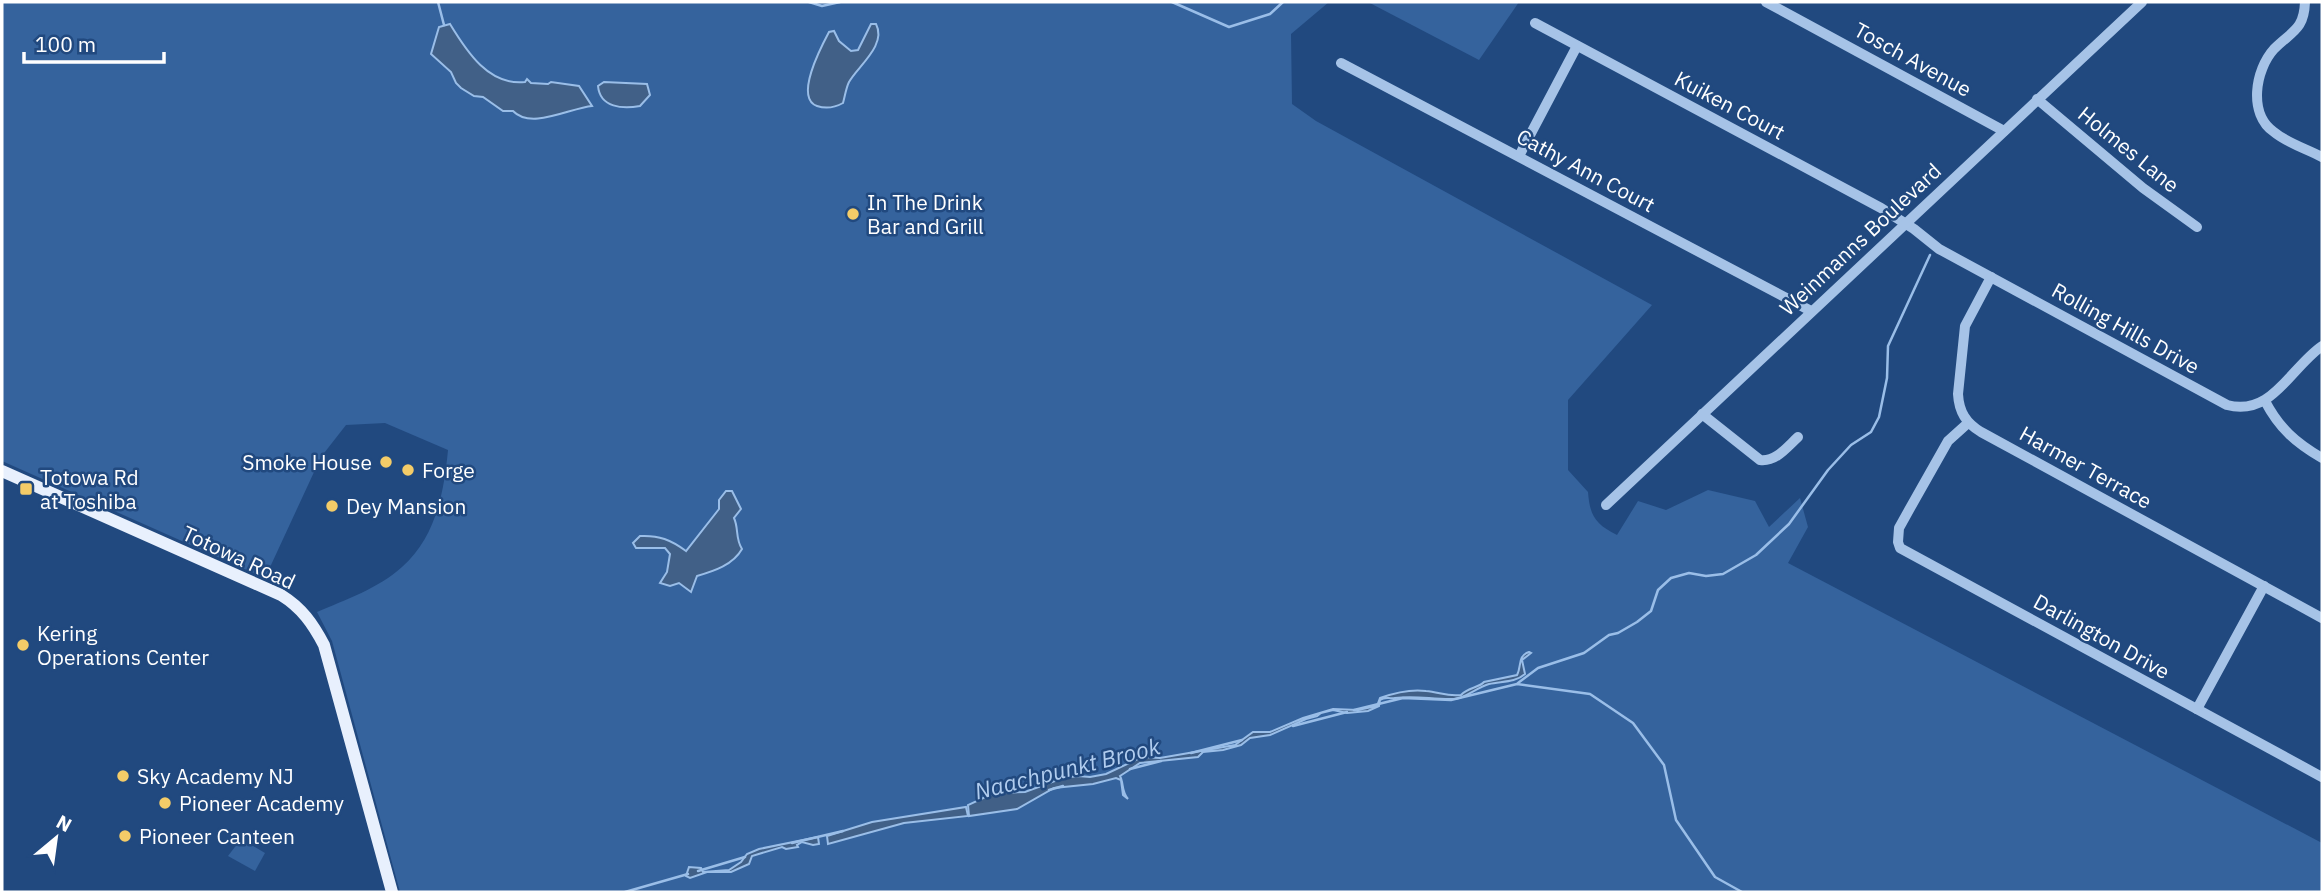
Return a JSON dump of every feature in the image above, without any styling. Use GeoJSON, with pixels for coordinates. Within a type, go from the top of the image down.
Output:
{"type":"FeatureCollection","features":[{"type":"Feature","properties":{"kind":"main road","name":"Totowa Road"},"geometry":{"type":"LineString","coordinates":[[2,471],[281,595],[300,608],[315,627],[324,645],[391,892]]}},
{"type":"Feature","properties":{"kind":"street","name":"Tosch Avenue"},"geometry":{"type":"LineString","coordinates":[[1766,2],[2004,131]]}},
{"type":"Feature","properties":{"kind":"street","name":"Weinmanns Boulevard"},"geometry":{"type":"LineString","coordinates":[[1606,505],[2142,2]]}},
{"type":"Feature","properties":{"kind":"street"},"geometry":{"type":"LineString","coordinates":[[2305,2],[2302,23],[2267,60],[2261,73],[2257,96],[2262,118],[2271,131],[2322,156]]}},
{"type":"Feature","properties":{"kind":"street","name":"Kuiken Court"},"geometry":{"type":"LineString","coordinates":[[1535,23],[1905,223]]}},
{"type":"Feature","properties":{"kind":"street"},"geometry":{"type":"LineString","coordinates":[[1519,156],[1577,46]]}},
{"type":"Feature","properties":{"kind":"street","name":"Cathy Ann Court"},"geometry":{"type":"LineString","coordinates":[[1341,63],[1811,311]]}},
{"type":"Feature","properties":{"kind":"street","name":"Holmes Lane"},"geometry":{"type":"LineString","coordinates":[[2037,99],[2143,188],[2197,227]]}},
{"type":"Feature","properties":{"kind":"street","name":"Rolling Hills Drive"},"geometry":{"type":"LineString","coordinates":[[1905,223],[1939,249],[2227,405],[2246,408],[2265,401]]}},
{"type":"Feature","properties":{"kind":"street"},"geometry":{"type":"LineString","coordinates":[[1968,422],[1961,413],[1958,394],[1964,335],[1969,317],[1990,277]]}},
{"type":"Feature","properties":{"kind":"street"},"geometry":{"type":"LineString","coordinates":[[2322,346],[2265,401],[2277,422],[2293,439],[2322,458]]}},
{"type":"Feature","properties":{"kind":"street"},"geometry":{"type":"LineString","coordinates":[[1702,414],[1760,460],[1770,460],[1798,437]]}},
{"type":"Feature","properties":{"kind":"street","name":"Darlington Drive"},"geometry":{"type":"LineString","coordinates":[[1968,422],[1948,441],[1909,510],[1898,535],[1900,548],[2322,777]]}},
{"type":"Feature","properties":{"kind":"street","name":"Harmer Terrace"},"geometry":{"type":"LineString","coordinates":[[1968,422],[1981,432],[2322,618]]}},
{"type":"Feature","properties":{"kind":"street"},"geometry":{"type":"LineString","coordinates":[[2197,709],[2264,586]]}},
{"type":"Feature","properties":{"kind":"shaded area"},"geometry":{"type":"Polygon","coordinates":[[[2,2],[1329,2],[1291,34],[1292,104],[1316,121],[1652,305],[1568,400],[1568,470],[1588,492],[1592,513],[1603,527],[1617,535],[1638,501],[1666,510],[1708,490],[1755,501],[1769,527],[1800,498],[1808,527],[1788,563],[2322,843],[2322,892],[400,892],[332,641],[317,612],[383,581],[414,555],[430,528],[441,498],[448,450],[385,423],[346,425],[321,457],[265,578],[2,461],[2,2]]]}},
{"type":"Feature","properties":{"kind":"shaded area"},"geometry":{"type":"Polygon","coordinates":[[[1368,2],[1519,2],[1479,60],[1368,2]]]}},
{"type":"Feature","properties":{"kind":"shaded area"},"geometry":{"type":"Polygon","coordinates":[[[450,24],[480,65],[500,79],[525,82],[527,79],[531,83],[551,82],[579,86],[592,106],[530,119],[513,111],[503,111],[483,97],[474,96],[461,88],[451,72],[431,54],[439,27],[450,24]]]}},
{"type":"Feature","properties":{"kind":"shaded area"},"geometry":{"type":"Polygon","coordinates":[[[871,24],[876,24],[878,40],[849,82],[843,103],[830,108],[817,106],[808,93],[809,83],[811,72],[829,32],[834,31],[839,41],[851,51],[858,50],[871,24]]]}},
{"type":"Feature","properties":{"kind":"shaded area"},"geometry":{"type":"Polygon","coordinates":[[[604,82],[647,84],[650,95],[640,106],[613,105],[603,99],[600,93],[598,86],[604,82]]]}},
{"type":"Feature","properties":{"kind":"shaded area"},"geometry":{"type":"Polygon","coordinates":[[[726,491],[732,491],[741,509],[734,518],[742,549],[738,555],[722,567],[697,576],[691,592],[679,583],[670,586],[660,583],[667,572],[670,554],[665,548],[636,548],[633,543],[640,536],[653,536],[670,541],[686,551],[719,509],[719,500],[726,491]]]}},
{"type":"Feature","properties":{"kind":"shaded area"},"geometry":{"type":"Polygon","coordinates":[[[1531,653],[1522,660],[1525,674],[1521,677],[1489,684],[1459,698],[1384,698],[1380,700],[1379,706],[1368,711],[1347,713],[1333,710],[1321,713],[1270,735],[1250,738],[1241,745],[1223,750],[1203,752],[1198,757],[1140,763],[1120,776],[1128,799],[1123,795],[1121,780],[1116,778],[1093,784],[1054,788],[1017,809],[969,816],[968,805],[994,793],[1025,792],[1063,778],[1106,774],[1142,757],[1160,758],[1235,745],[1253,732],[1270,732],[1303,718],[1333,709],[1358,710],[1377,706],[1380,698],[1397,693],[1420,691],[1461,695],[1484,682],[1517,675],[1521,659],[1531,653]]]}},
{"type":"Feature","properties":{"kind":"shaded area"},"geometry":{"type":"Polygon","coordinates":[[[966,807],[968,816],[904,823],[828,844],[827,836],[872,822],[966,807]]]}},
{"type":"Feature","properties":{"kind":"shaded area"},"geometry":{"type":"Polygon","coordinates":[[[818,837],[819,844],[802,842],[798,847],[782,847],[752,856],[749,864],[731,872],[707,872],[690,878],[686,876],[689,867],[701,868],[703,872],[729,870],[747,854],[759,849],[818,837]]]}},
{"type":"Feature","properties":{"kind":"shaded area"},"geometry":{"type":"Polygon","coordinates":[[[241,839],[265,853],[255,871],[228,856],[241,839]]]}},
{"type":"Feature","properties":{"kind":"waterway"},"geometry":{"type":"LineString","coordinates":[[438,2],[444,25]]}},
{"type":"Feature","properties":{"kind":"waterway"},"geometry":{"type":"LineString","coordinates":[[809,2],[822,6],[840,2]]}},
{"type":"Feature","properties":{"kind":"waterway"},"geometry":{"type":"LineString","coordinates":[[1172,2],[1229,27],[1270,14],[1283,2]]}},
{"type":"Feature","properties":{"kind":"waterway","name":"Naachpunkt Brook"},"geometry":{"type":"LineString","coordinates":[[1518,683],[1538,668],[1584,653],[1609,635],[1637,622],[1651,611],[1658,590],[1671,578],[1689,573],[1706,576],[1723,574],[1756,555],[1789,524],[1828,470],[1851,445],[1871,432],[1879,417],[1887,378],[1888,346],[1930,255]]}},
{"type":"Feature","properties":{"kind":"waterway","name":"Naachpunkt Brook"},"geometry":{"type":"LineString","coordinates":[[1354,710],[1403,698],[1451,700],[1517,684],[1590,694],[1633,723],[1664,765],[1676,820],[1715,877],[1742,892]]}},
{"type":"Feature","properties":{"kind":"waterway","name":"Naachpunkt Brook"},"geometry":{"type":"LineString","coordinates":[[1293,726],[1347,712]]}},
{"type":"Feature","properties":{"kind":"waterway","name":"Naachpunkt Brook"},"geometry":{"type":"LineString","coordinates":[[1191,753],[1242,740]]}},
{"type":"Feature","properties":{"kind":"waterway","name":"Naachpunkt Brook"},"geometry":{"type":"LineString","coordinates":[[1130,769],[1161,761]]}},
{"type":"Feature","properties":{"kind":"waterway","name":"Naachpunkt Brook"},"geometry":{"type":"LineString","coordinates":[[1049,790],[1063,786]]}},
{"type":"Feature","properties":{"kind":"waterway","name":"Naachpunkt Brook"},"geometry":{"type":"LineString","coordinates":[[792,843],[843,831]]}},
{"type":"Feature","properties":{"kind":"waterway","name":"Naachpunkt Brook"},"geometry":{"type":"LineString","coordinates":[[698,871],[745,857]]}},
{"type":"Feature","properties":{"kind":"waterway","name":"Naachpunkt Brook"},"geometry":{"type":"LineString","coordinates":[[625,892],[688,874]]}},
{"type":"Feature","properties":{"kind":"place","name":"In The Drink Bar and Grill"},"geometry":{"type":"Point","coordinates":[853,214]}},
{"type":"Feature","properties":{"kind":"place","name":"Smoke House"},"geometry":{"type":"Point","coordinates":[386,462]}},
{"type":"Feature","properties":{"kind":"place","name":"Forge"},"geometry":{"type":"Point","coordinates":[408,470]}},
{"type":"Feature","properties":{"kind":"place","name":"Totowa Rd at Toshiba"},"geometry":{"type":"Point","coordinates":[26,489]}},
{"type":"Feature","properties":{"kind":"place","name":"Dey Mansion"},"geometry":{"type":"Point","coordinates":[332,506]}},
{"type":"Feature","properties":{"kind":"place","name":"Kering Operations Center"},"geometry":{"type":"Point","coordinates":[23,645]}},
{"type":"Feature","properties":{"kind":"place","name":"Sky Academy NJ"},"geometry":{"type":"Point","coordinates":[123,776]}},
{"type":"Feature","properties":{"kind":"place","name":"Pioneer Academy"},"geometry":{"type":"Point","coordinates":[165,803]}},
{"type":"Feature","properties":{"kind":"place","name":"Pioneer Canteen"},"geometry":{"type":"Point","coordinates":[125,836]}}]}
